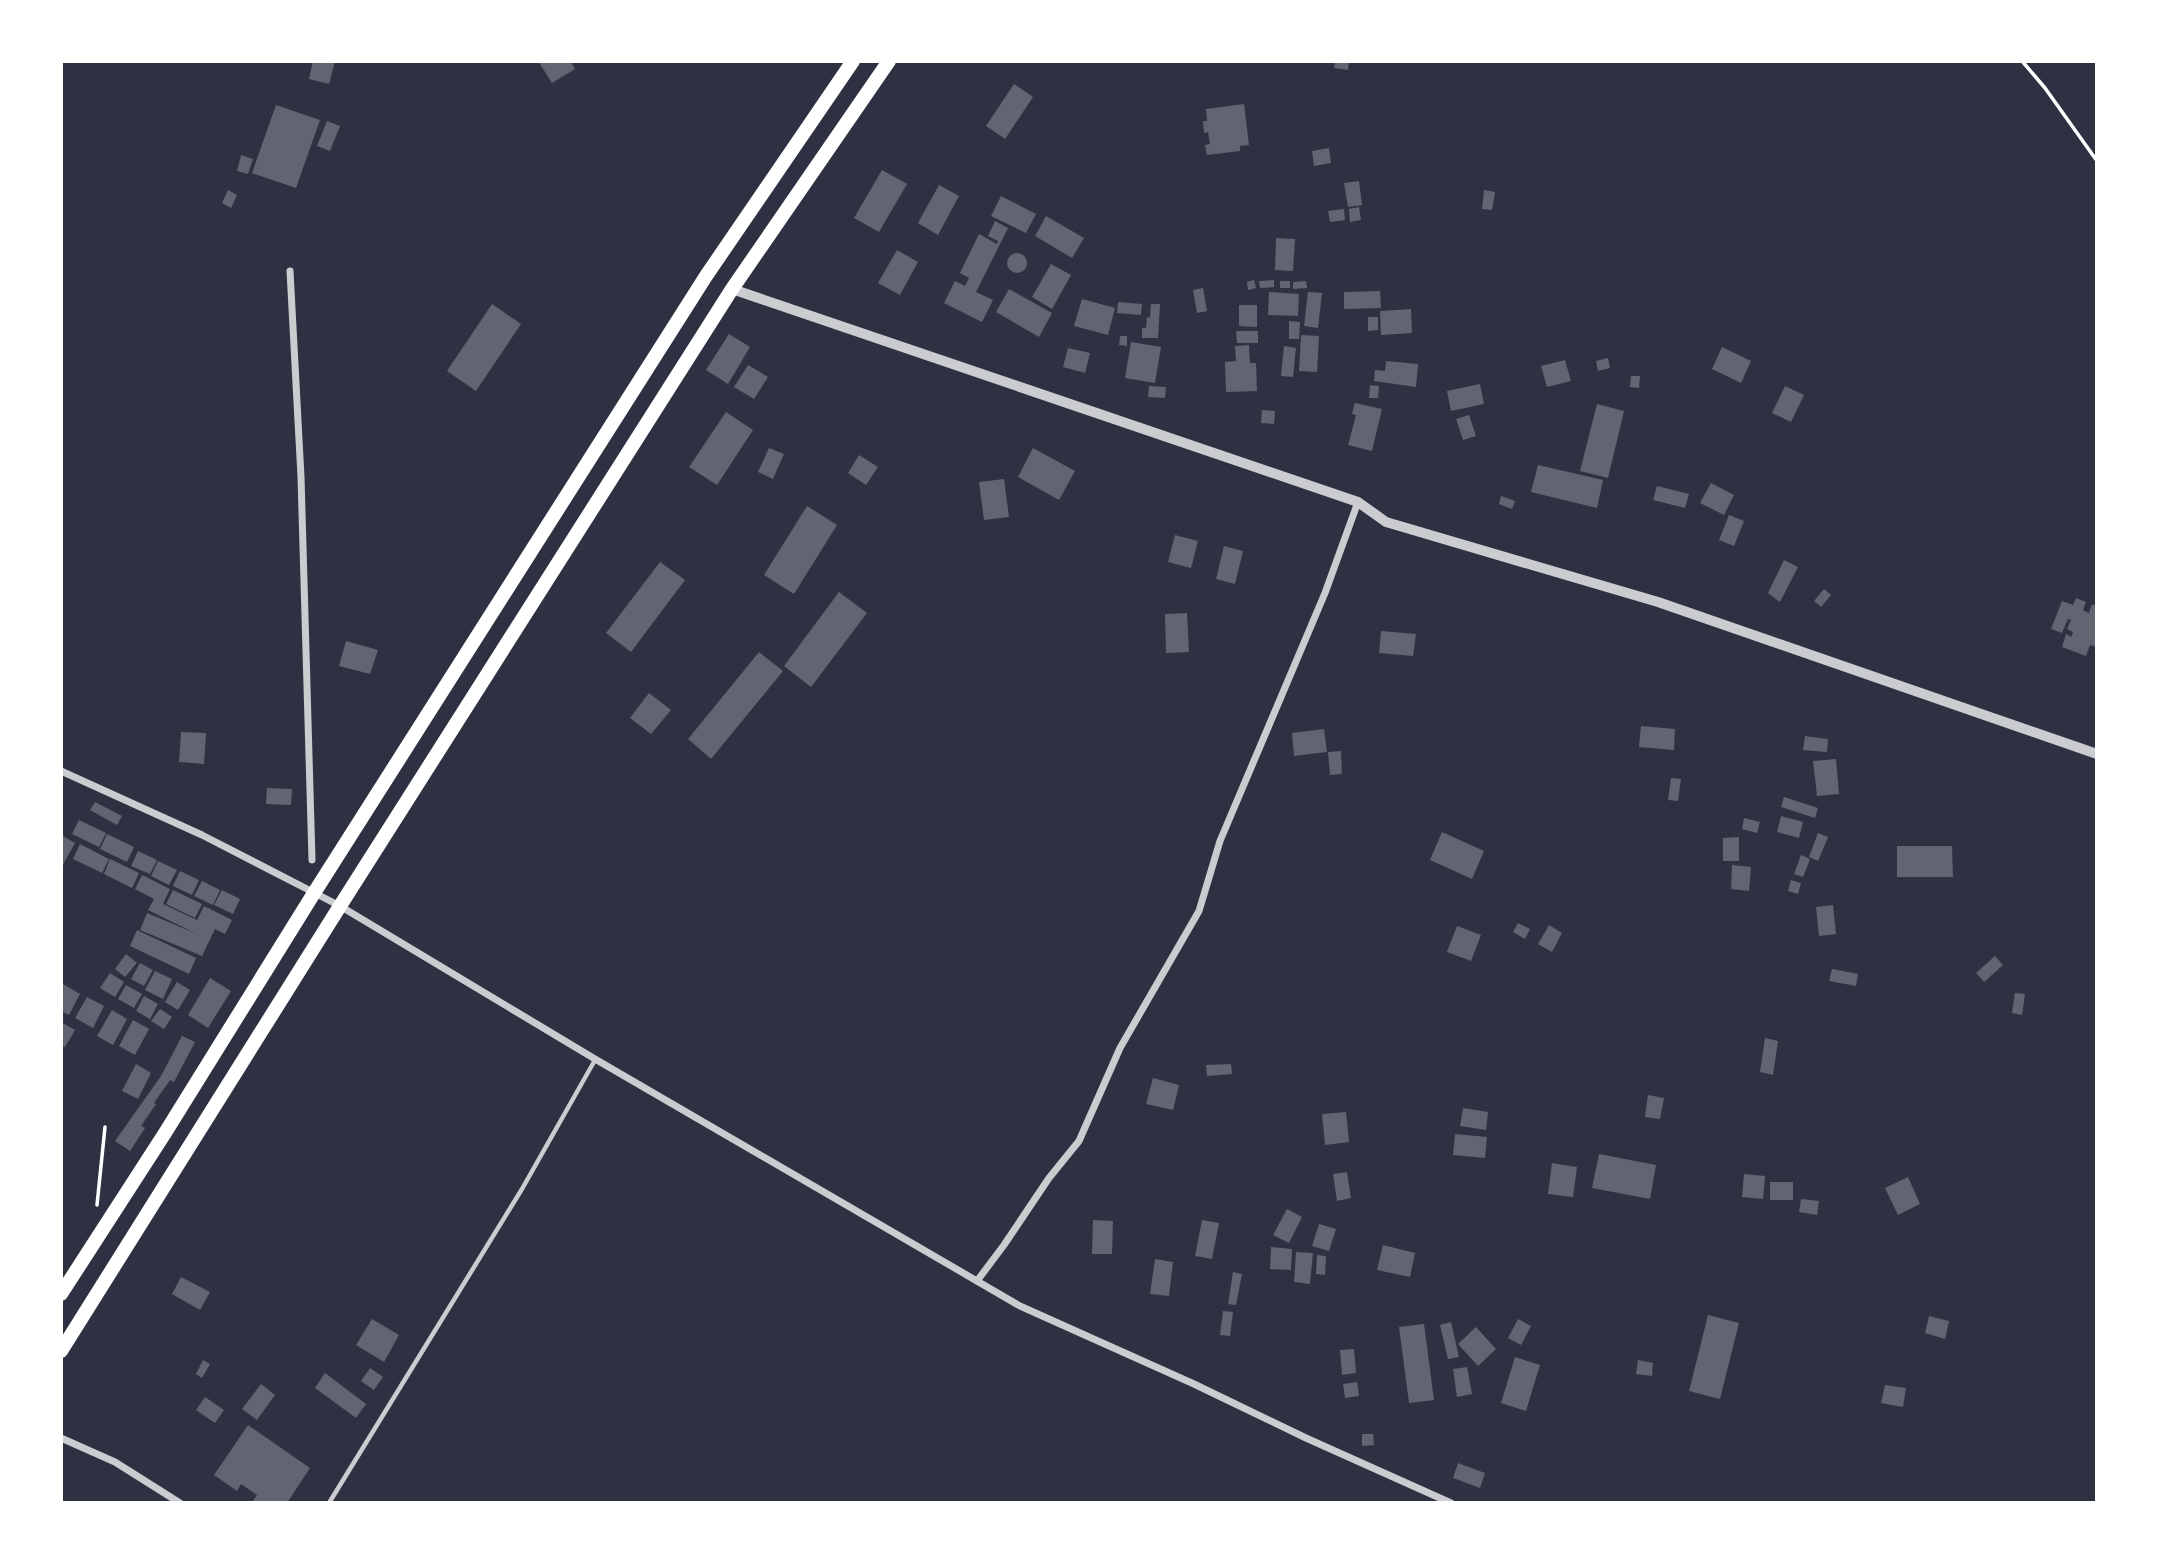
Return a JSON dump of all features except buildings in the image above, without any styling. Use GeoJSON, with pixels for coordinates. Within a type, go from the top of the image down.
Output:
{"type":"FeatureCollection","features":[{"type":"Feature","properties":{"kind":"main road"},"geometry":{"type":"LineString","coordinates":[[61,1294],[706,276],[853,61]]}},
{"type":"Feature","properties":{"kind":"main road"},"geometry":{"type":"LineString","coordinates":[[61,1351],[732,289],[889,61]]}},
{"type":"Feature","properties":{"kind":"street"},"geometry":{"type":"LineString","coordinates":[[290,271],[302,491],[312,860]]}},
{"type":"Feature","properties":{"kind":"street"},"geometry":{"type":"LineString","coordinates":[[732,289],[1358,502],[1386,522],[1658,602],[2097,754]]}},
{"type":"Feature","properties":{"kind":"street"},"geometry":{"type":"LineString","coordinates":[[977,1281],[1049,1178],[1079,1141],[1120,1048],[1199,911],[1220,841],[1325,593],[1358,502]]}},
{"type":"Feature","properties":{"kind":"street"},"geometry":{"type":"LineString","coordinates":[[61,772],[202,835],[340,906],[595,1059],[1020,1306],[1451,1503]]}},
{"type":"Feature","properties":{"kind":"street"},"geometry":{"type":"LineString","coordinates":[[61,1438],[115,1462],[180,1503]]}},
{"type":"Feature","properties":{"kind":"lane"},"geometry":{"type":"LineString","coordinates":[[328,1503],[522,1189],[595,1059]]}},
{"type":"Feature","properties":{"kind":"path"},"geometry":{"type":"LineString","coordinates":[[2022,61],[2045,88],[2097,161]]}},
{"type":"Feature","properties":{"kind":"path"},"geometry":{"type":"LineString","coordinates":[[96,1212],[105,1127]]}}]}
